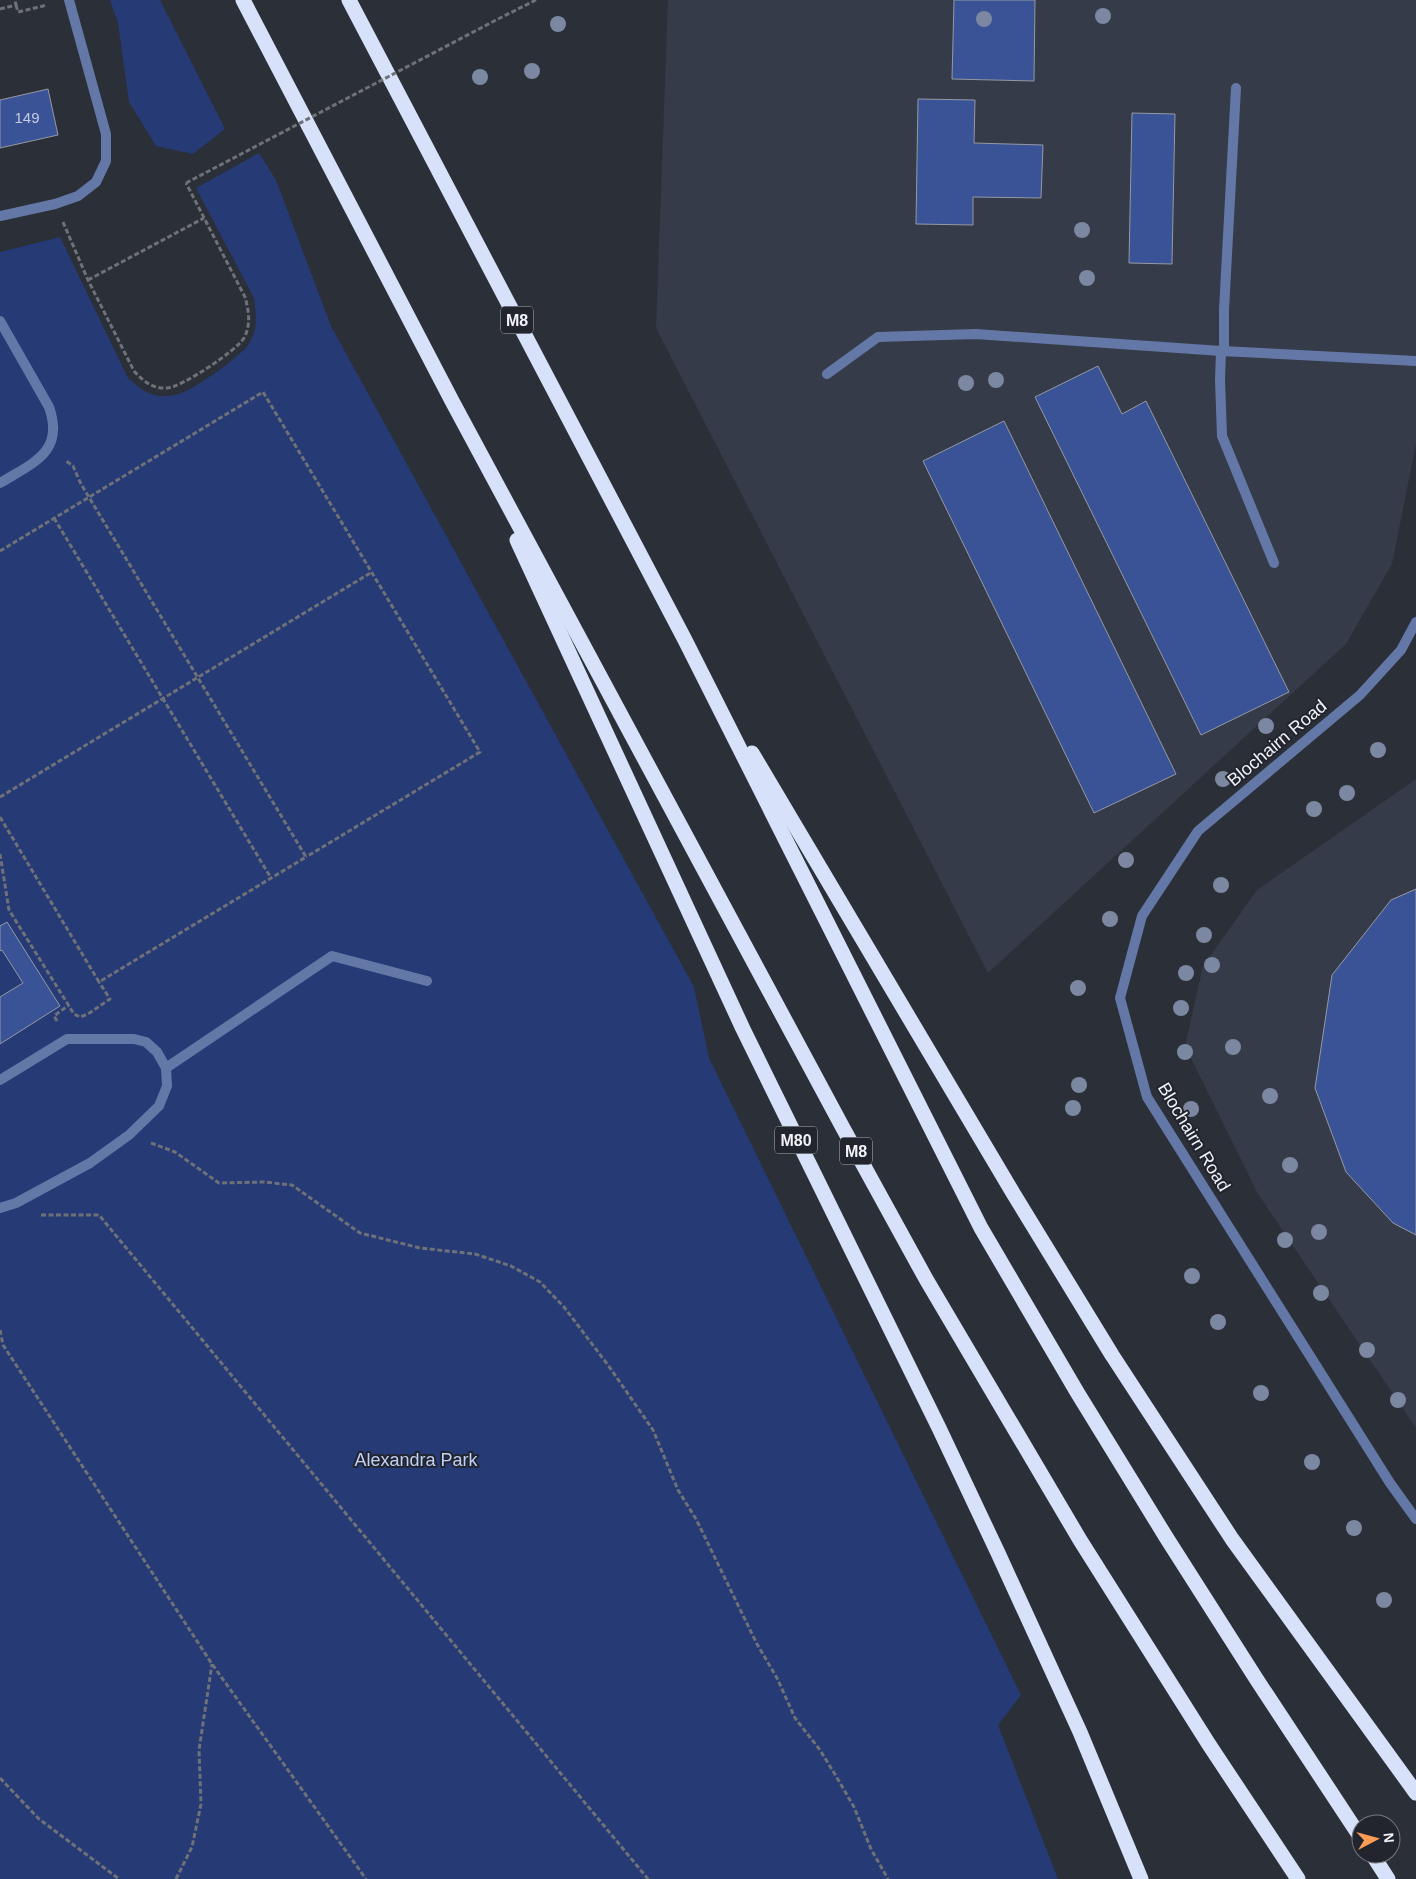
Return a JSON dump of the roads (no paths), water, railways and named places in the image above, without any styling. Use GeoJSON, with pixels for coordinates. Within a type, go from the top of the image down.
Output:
{"type":"FeatureCollection","features":[{"type":"Feature","properties":{"kind":"highway","name":"M8"},"geometry":{"type":"LineString","coordinates":[[243,0],[452,401],[926,1279],[1080,1540],[1298,1879]]}},
{"type":"Feature","properties":{"kind":"highway","name":"M8"},"geometry":{"type":"LineString","coordinates":[[349,0],[685,640],[982,1228],[1077,1392],[1166,1537],[1351,1823]]}},
{"type":"Feature","properties":{"kind":"highway","name":"M80"},"geometry":{"type":"LineString","coordinates":[[452,401],[743,1029],[939,1428],[998,1553],[1080,1732],[1141,1879]]}},
{"type":"Feature","properties":{"kind":"highway"},"geometry":{"type":"LineString","coordinates":[[685,640],[1008,1184],[1112,1355],[1232,1539],[1416,1793]]}},
{"type":"Feature","properties":{"kind":"highway"},"geometry":{"type":"LineString","coordinates":[[1378,1864],[1388,1879]]}},
{"type":"Feature","properties":{"kind":"street"},"geometry":{"type":"LineString","coordinates":[[0,216],[54,204],[78,196],[96,182],[106,161],[106,134],[68,0]]}},
{"type":"Feature","properties":{"kind":"street"},"geometry":{"type":"LineString","coordinates":[[1236,88],[1220,380],[1222,436],[1274,563]]}},
{"type":"Feature","properties":{"kind":"street"},"geometry":{"type":"LineString","coordinates":[[0,321],[49,407],[54,421],[54,435],[49,448],[39,459],[0,483]]}},
{"type":"Feature","properties":{"kind":"street"},"geometry":{"type":"LineString","coordinates":[[827,374],[878,337],[976,334],[1223,351],[1416,361]]}},
{"type":"Feature","properties":{"kind":"street","name":"Blochairn Road"},"geometry":{"type":"LineString","coordinates":[[1416,622],[1401,650],[1360,695],[1198,832],[1142,916],[1120,998],[1147,1097],[1390,1483],[1416,1519]]}},
{"type":"Feature","properties":{"kind":"street"},"geometry":{"type":"LineString","coordinates":[[166,1068],[332,956],[426,981]]}},
{"type":"Feature","properties":{"kind":"street"},"geometry":{"type":"LineString","coordinates":[[0,1080],[67,1039],[134,1038],[146,1042],[157,1052],[166,1068],[167,1086],[159,1106],[129,1135],[90,1163],[16,1203],[0,1208]]}},
{"type":"Feature","properties":{"kind":"park label","name":"Alexandra Park"},"geometry":{"type":"Point","coordinates":[416,1460]}}]}
